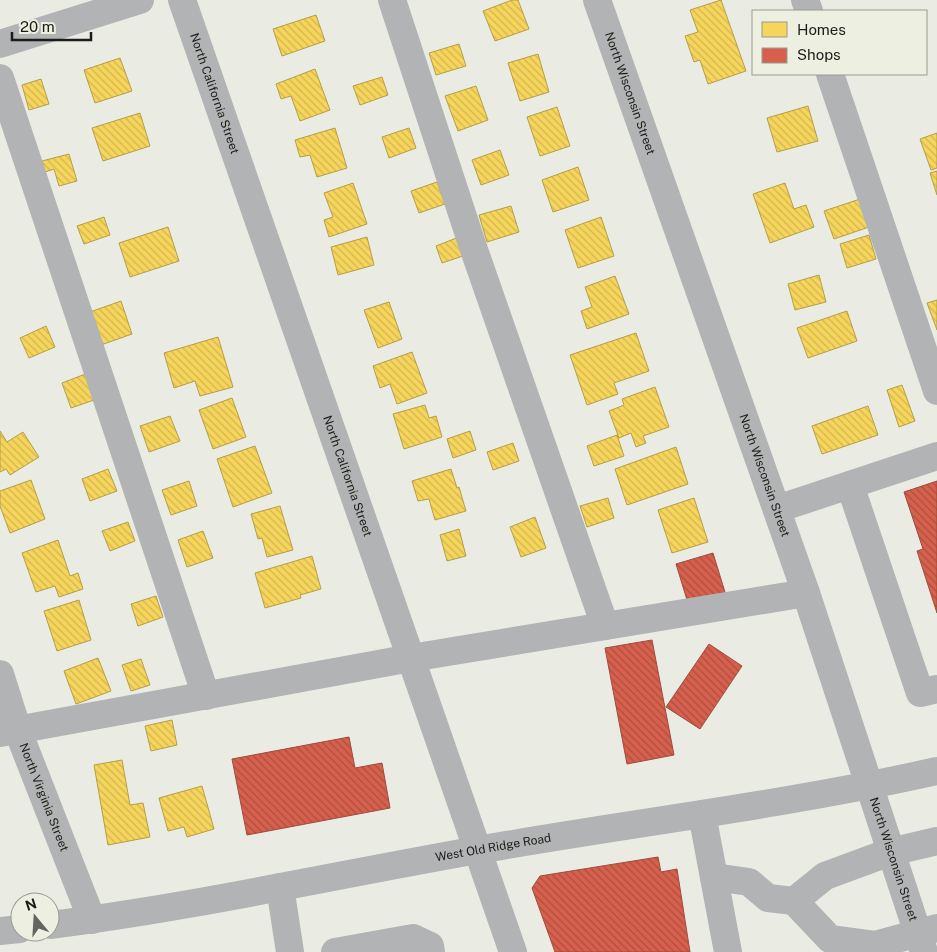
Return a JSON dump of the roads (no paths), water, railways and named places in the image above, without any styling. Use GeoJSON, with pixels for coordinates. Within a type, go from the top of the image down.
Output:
{"type":"FeatureCollection","features":[{"type":"Feature","properties":{"kind":"street"},"geometry":{"type":"LineString","coordinates":[[0,44],[140,0]]}},
{"type":"Feature","properties":{"kind":"street","name":"North California Street"},"geometry":{"type":"LineString","coordinates":[[182,0],[513,952]]}},
{"type":"Feature","properties":{"kind":"street"},"geometry":{"type":"LineString","coordinates":[[392,0],[468,235],[605,626]]}},
{"type":"Feature","properties":{"kind":"street","name":"North Wisconsin Street"},"geometry":{"type":"LineString","coordinates":[[597,0],[806,593],[890,852],[926,938]]}},
{"type":"Feature","properties":{"kind":"street"},"geometry":{"type":"LineString","coordinates":[[830,75],[937,390]]}},
{"type":"Feature","properties":{"kind":"street"},"geometry":{"type":"LineString","coordinates":[[0,78],[206,696]]}},
{"type":"Feature","properties":{"kind":"street"},"geometry":{"type":"LineString","coordinates":[[777,509],[937,456]]}},
{"type":"Feature","properties":{"kind":"street"},"geometry":{"type":"LineString","coordinates":[[850,485],[920,693],[937,689]]}},
{"type":"Feature","properties":{"kind":"street"},"geometry":{"type":"LineString","coordinates":[[9,732],[411,658],[806,593]]}},
{"type":"Feature","properties":{"kind":"street","name":"North Virginia Street"},"geometry":{"type":"LineString","coordinates":[[0,674],[9,732],[92,920]]}},
{"type":"Feature","properties":{"kind":"street","name":"West Old Ridge Road"},"geometry":{"type":"LineString","coordinates":[[60,924],[92,920],[280,887],[478,850],[869,786],[937,771]]}},
{"type":"Feature","properties":{"kind":"street"},"geometry":{"type":"LineString","coordinates":[[702,814],[728,952]]}},
{"type":"Feature","properties":{"kind":"street"},"geometry":{"type":"LineString","coordinates":[[794,901],[825,876],[890,852],[937,841]]}},
{"type":"Feature","properties":{"kind":"street"},"geometry":{"type":"LineString","coordinates":[[714,877],[750,882],[768,898],[794,901],[830,939],[877,948],[926,938]]}},
{"type":"Feature","properties":{"kind":"street"},"geometry":{"type":"LineString","coordinates":[[280,887],[290,952]]}},
{"type":"Feature","properties":{"kind":"street"},"geometry":{"type":"LineString","coordinates":[[335,952],[413,938],[430,946],[431,952]]}}]}
